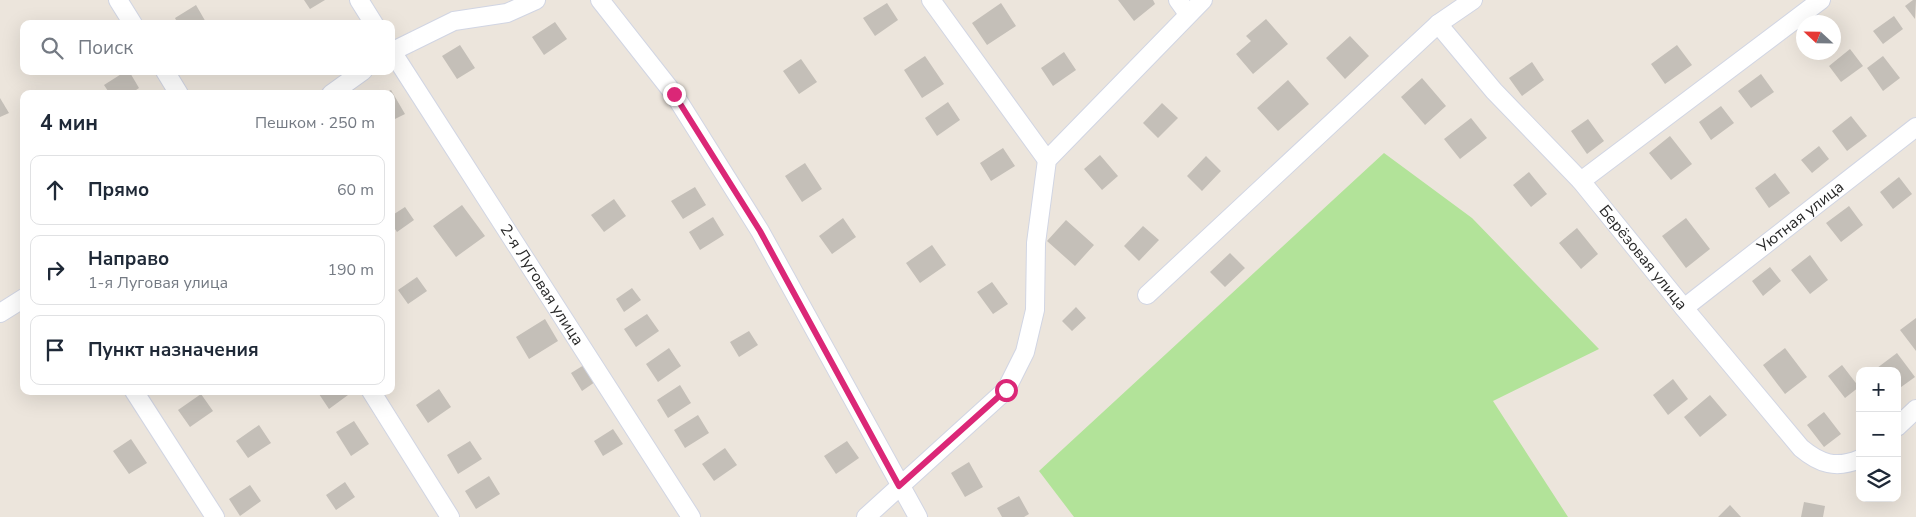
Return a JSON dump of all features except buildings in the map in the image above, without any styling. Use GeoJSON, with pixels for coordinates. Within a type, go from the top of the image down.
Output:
{"type":"FeatureCollection","features":[{"type":"Feature","properties":{"kind":"street"},"geometry":{"type":"LineString","coordinates":[[118,0],[130,20]]}},
{"type":"Feature","properties":{"kind":"street"},"geometry":{"type":"LineString","coordinates":[[359,0],[372,20]]}},
{"type":"Feature","properties":{"kind":"street"},"geometry":{"type":"LineString","coordinates":[[395,49],[454,21],[507,13],[536,0]]}},
{"type":"Feature","properties":{"kind":"street"},"geometry":{"type":"LineString","coordinates":[[600,0],[674,94],[760,231],[899,486],[918,517]]}},
{"type":"Feature","properties":{"kind":"street"},"geometry":{"type":"LineString","coordinates":[[931,0],[1047,160]]}},
{"type":"Feature","properties":{"kind":"street"},"geometry":{"type":"LineString","coordinates":[[1178,0],[1188,14]]}},
{"type":"Feature","properties":{"kind":"street"},"geometry":{"type":"LineString","coordinates":[[866,517],[1006,390],[1025,352],[1035,310],[1036,243],[1047,160],[1202,0]]}},
{"type":"Feature","properties":{"kind":"street"},"geometry":{"type":"LineString","coordinates":[[1147,295],[1438,24],[1473,0]]}},
{"type":"Feature","properties":{"kind":"street"},"geometry":{"type":"LineString","coordinates":[[1581,181],[1821,0]]}},
{"type":"Feature","properties":{"kind":"street","name":"Берёзовая улица"},"geometry":{"type":"LineString","coordinates":[[1438,24],[1494,90],[1581,181],[1801,448],[1813,458],[1828,463],[1839,464],[1856,460]]}},
{"type":"Feature","properties":{"kind":"street","name":"2-я Луговая улица"},"geometry":{"type":"LineString","coordinates":[[395,57],[691,517]]}},
{"type":"Feature","properties":{"kind":"street"},"geometry":{"type":"LineString","coordinates":[[167,75],[176,90]]}},
{"type":"Feature","properties":{"kind":"street"},"geometry":{"type":"LineString","coordinates":[[337,90],[357,75]]}},
{"type":"Feature","properties":{"kind":"street","name":"Уютная улица"},"geometry":{"type":"LineString","coordinates":[[1684,308],[1916,127]]}},
{"type":"Feature","properties":{"kind":"street"},"geometry":{"type":"LineString","coordinates":[[0,313],[20,300]]}},
{"type":"Feature","properties":{"kind":"street"},"geometry":{"type":"LineString","coordinates":[[137,395],[215,517]]}},
{"type":"Feature","properties":{"kind":"street"},"geometry":{"type":"LineString","coordinates":[[374,395],[450,517]]}},
{"type":"Feature","properties":{"kind":"street"},"geometry":{"type":"LineString","coordinates":[[1901,424],[1916,409]]}},
{"type":"Feature","properties":{"kind":"green space"},"geometry":{"type":"Polygon","coordinates":[[[1384,153],[1472,218],[1599,349],[1493,401],[1568,517],[1074,517],[1039,471],[1384,153]]]}},
{"type":"Feature","properties":{"kind":"route"},"geometry":{"type":"LineString","coordinates":[[674,94],[760,231],[899,486],[1006,390]]}}]}
